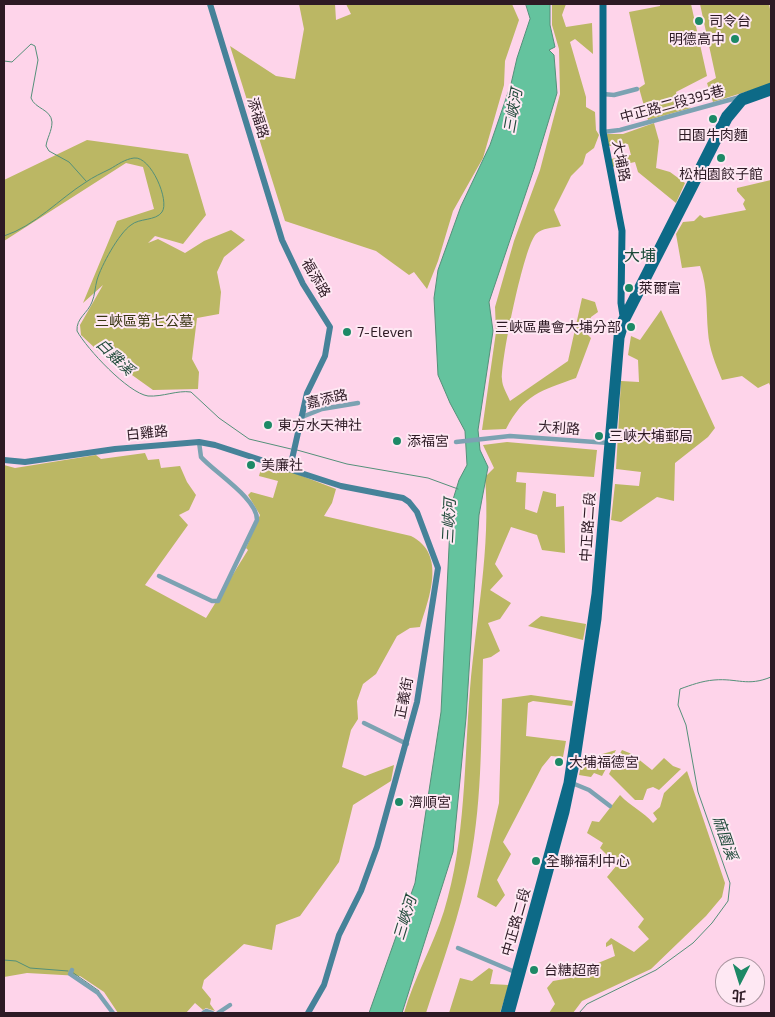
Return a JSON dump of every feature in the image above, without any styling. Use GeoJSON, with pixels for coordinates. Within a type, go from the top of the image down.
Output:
{"type":"FeatureCollection","features":[{"type":"Feature","properties":{"kind":"main road","name":"大埔路"},"geometry":{"type":"LineString","coordinates":[[603,4],[603,132],[622,231],[624,318]]}},
{"type":"Feature","properties":{"kind":"main road"},"geometry":{"type":"LineString","coordinates":[[742,100],[771,86]]}},
{"type":"Feature","properties":{"kind":"main road"},"geometry":{"type":"LineString","coordinates":[[742,100],[771,92]]}},
{"type":"Feature","properties":{"kind":"main road","name":"中正路二段"},"geometry":{"type":"LineString","coordinates":[[511,1013],[572,783],[598,619],[616,336],[722,121],[742,100]]}},
{"type":"Feature","properties":{"kind":"main road","name":"中正路二段"},"geometry":{"type":"LineString","coordinates":[[504,1013],[567,783],[593,618],[610,443]]}},
{"type":"Feature","properties":{"kind":"street","name":"添福路"},"geometry":{"type":"LineString","coordinates":[[210,4],[282,240]]}},
{"type":"Feature","properties":{"kind":"street"},"geometry":{"type":"LineString","coordinates":[[603,94],[614,95],[637,89]]}},
{"type":"Feature","properties":{"kind":"street","name":"中正路二段395巷"},"geometry":{"type":"LineString","coordinates":[[603,132],[620,130],[742,100]]}},
{"type":"Feature","properties":{"kind":"street","name":"福添路"},"geometry":{"type":"LineString","coordinates":[[282,240],[303,284],[330,328],[325,356],[307,393],[301,417]]}},
{"type":"Feature","properties":{"kind":"street","name":"嘉添路"},"geometry":{"type":"LineString","coordinates":[[301,417],[322,409],[358,403]]}},
{"type":"Feature","properties":{"kind":"street"},"geometry":{"type":"LineString","coordinates":[[290,468],[301,417]]}},
{"type":"Feature","properties":{"kind":"street","name":"大利路"},"geometry":{"type":"LineString","coordinates":[[456,442],[504,437],[610,443]]}},
{"type":"Feature","properties":{"kind":"street"},"geometry":{"type":"LineString","coordinates":[[159,576],[212,601],[218,601],[256,520],[255,510],[240,492],[201,457],[199,442]]}},
{"type":"Feature","properties":{"kind":"street","name":"白雞路"},"geometry":{"type":"LineString","coordinates":[[4,460],[25,462],[115,449],[199,442],[215,445],[253,459],[290,468]]}},
{"type":"Feature","properties":{"kind":"street","name":"正義街"},"geometry":{"type":"LineString","coordinates":[[290,468],[341,486],[403,498],[409,502],[417,512],[430,542],[438,576],[428,625],[417,702],[384,828],[361,891],[339,935],[324,985],[308,1013]]}},
{"type":"Feature","properties":{"kind":"street"},"geometry":{"type":"LineString","coordinates":[[364,723],[407,744]]}},
{"type":"Feature","properties":{"kind":"street"},"geometry":{"type":"LineString","coordinates":[[572,783],[589,790],[610,806]]}},
{"type":"Feature","properties":{"kind":"street"},"geometry":{"type":"LineString","coordinates":[[458,948],[516,972]]}},
{"type":"Feature","properties":{"kind":"street"},"geometry":{"type":"LineString","coordinates":[[71,971],[70,974],[98,993],[112,1013]]}},
{"type":"Feature","properties":{"kind":"street"},"geometry":{"type":"LineString","coordinates":[[218,1013],[230,1005]]}},
{"type":"Feature","properties":{"kind":"street"},"geometry":{"type":"LineString","coordinates":[[203,1013],[206,1011],[212,1013]]}},
{"type":"Feature","properties":{"kind":"green space"},"geometry":{"type":"Polygon","coordinates":[[[299,4],[335,4],[336,20],[351,14],[346,4],[512,4],[519,20],[505,61],[504,85],[483,158],[453,211],[438,261],[427,289],[414,272],[409,275],[376,251],[285,221],[230,46],[276,76],[295,79],[304,29],[299,4]]]}},
{"type":"Feature","properties":{"kind":"green space"},"geometry":{"type":"Polygon","coordinates":[[[552,4],[566,4],[562,15],[566,27],[592,23],[593,54],[575,39],[570,42],[586,97],[586,107],[595,112],[596,130],[599,135],[594,148],[586,154],[583,164],[571,176],[554,210],[561,226],[538,232],[531,243],[525,259],[514,304],[503,368],[502,382],[510,401],[568,361],[582,298],[595,302],[598,312],[591,317],[586,333],[591,338],[576,378],[535,395],[520,408],[506,429],[482,430],[496,332],[495,307],[514,241],[540,170],[560,94],[559,49],[552,25],[552,4]]]}},
{"type":"Feature","properties":{"kind":"green space"},"geometry":{"type":"Polygon","coordinates":[[[660,4],[691,4],[707,76],[676,92],[679,104],[691,108],[648,120],[639,88],[645,84],[629,12],[660,6],[660,4]]]}},
{"type":"Feature","properties":{"kind":"green space","name":"明德高中"},"geometry":{"type":"Polygon","coordinates":[[[700,4],[769,4],[771,14],[771,84],[713,102],[707,83],[716,78],[700,4]]]}},
{"type":"Feature","properties":{"kind":"green space"},"geometry":{"type":"Polygon","coordinates":[[[654,123],[659,141],[656,168],[670,172],[685,183],[676,203],[638,172],[635,162],[612,167],[611,159],[631,155],[628,144],[609,146],[606,134],[623,134],[654,123]]]}},
{"type":"Feature","properties":{"kind":"green space","name":"三峽區第七公墓"},"geometry":{"type":"Polygon","coordinates":[[[87,140],[188,154],[206,215],[183,244],[155,236],[148,243],[158,239],[185,253],[204,241],[231,230],[245,240],[224,257],[217,272],[221,292],[219,314],[197,318],[192,359],[199,372],[198,389],[153,390],[97,350],[81,335],[80,325],[103,285],[83,303],[117,221],[154,209],[143,167],[126,163],[4,241],[4,180],[87,140]]]}},
{"type":"Feature","properties":{"kind":"green space"},"geometry":{"type":"Polygon","coordinates":[[[771,180],[771,388],[769,383],[758,388],[742,376],[722,380],[710,345],[703,274],[700,266],[682,268],[676,234],[683,222],[694,221],[700,215],[704,218],[746,210],[743,204],[745,200],[737,191],[737,188],[771,180]]]}},
{"type":"Feature","properties":{"kind":"green space"},"geometry":{"type":"Polygon","coordinates":[[[661,310],[715,428],[708,437],[675,463],[674,501],[657,497],[621,522],[611,520],[615,484],[639,486],[641,472],[616,469],[621,381],[639,382],[638,360],[628,355],[631,336],[640,340],[661,310]]]}},
{"type":"Feature","properties":{"kind":"green space"},"geometry":{"type":"Polygon","coordinates":[[[507,442],[597,450],[594,477],[517,472],[516,482],[526,483],[525,509],[537,513],[543,491],[556,494],[556,507],[564,506],[565,553],[542,550],[537,535],[511,527],[495,564],[503,576],[490,590],[511,603],[500,619],[488,623],[500,651],[491,657],[483,659],[479,787],[470,863],[456,920],[426,1013],[404,1013],[444,911],[456,857],[463,801],[470,689],[484,557],[486,530],[485,477],[494,468],[483,445],[507,442]]]}},
{"type":"Feature","properties":{"kind":"green space"},"geometry":{"type":"Polygon","coordinates":[[[145,453],[148,460],[159,459],[161,468],[180,466],[187,482],[196,495],[189,510],[179,515],[188,525],[145,585],[206,618],[248,550],[246,548],[260,515],[248,495],[251,492],[273,498],[278,481],[259,476],[262,465],[289,471],[336,489],[332,503],[324,516],[411,536],[422,544],[429,554],[432,565],[431,590],[420,627],[410,628],[397,636],[376,674],[363,684],[357,701],[358,719],[351,730],[342,767],[365,776],[394,765],[391,781],[353,805],[339,862],[300,916],[276,925],[272,950],[244,944],[204,980],[202,988],[211,999],[210,1004],[215,1011],[206,1008],[203,1010],[195,1003],[186,1013],[118,1013],[104,992],[80,976],[27,973],[4,977],[4,465],[15,468],[96,455],[101,459],[145,453]]]}},
{"type":"Feature","properties":{"kind":"green space"},"geometry":{"type":"Polygon","coordinates":[[[541,616],[586,624],[583,640],[528,626],[541,616]]]}},
{"type":"Feature","properties":{"kind":"green space"},"geometry":{"type":"Polygon","coordinates":[[[531,695],[573,701],[572,706],[533,701],[528,703],[526,736],[566,741],[563,757],[551,756],[542,767],[503,842],[511,854],[497,880],[505,895],[496,907],[477,897],[499,803],[502,699],[531,695]]]}},
{"type":"Feature","properties":{"kind":"green space"},"geometry":{"type":"Polygon","coordinates":[[[616,750],[602,776],[594,773],[591,777],[579,775],[582,760],[616,750]]]}},
{"type":"Feature","properties":{"kind":"green space"},"geometry":{"type":"Polygon","coordinates":[[[622,750],[632,754],[652,770],[664,758],[673,766],[681,769],[659,790],[653,787],[647,789],[643,800],[635,800],[609,774],[622,750]]]}},
{"type":"Feature","properties":{"kind":"green space"},"geometry":{"type":"Polygon","coordinates":[[[687,771],[725,883],[722,897],[706,916],[651,969],[582,1001],[573,1013],[549,1013],[555,1004],[547,988],[553,981],[570,978],[574,973],[615,956],[612,944],[606,947],[606,943],[611,938],[634,952],[649,939],[638,927],[644,919],[607,877],[617,865],[600,848],[603,843],[587,833],[592,821],[599,822],[620,795],[653,823],[657,819],[653,813],[660,807],[664,793],[687,771]]]}},
{"type":"Feature","properties":{"kind":"green space"},"geometry":{"type":"Polygon","coordinates":[[[489,968],[493,970],[490,984],[509,985],[500,1013],[449,1013],[460,978],[472,981],[489,968]]]}},
{"type":"Feature","properties":{"kind":"water","name":"三峽河"},"geometry":{"type":"Polygon","coordinates":[[[526,4],[550,4],[550,25],[555,47],[549,50],[554,55],[557,93],[534,169],[489,302],[493,331],[478,430],[480,450],[488,467],[479,515],[466,718],[453,852],[402,1013],[369,1013],[415,883],[441,712],[451,506],[459,480],[467,465],[465,431],[438,375],[434,298],[438,270],[461,206],[490,145],[511,84],[517,58],[530,19],[526,4]]]}},
{"type":"Feature","properties":{"kind":"waterway"},"geometry":{"type":"LineString","coordinates":[[4,61],[12,62],[31,44],[35,46],[38,60],[31,98],[51,118],[52,125],[46,146],[49,151],[69,162],[86,181]]}},
{"type":"Feature","properties":{"kind":"waterway","name":"白雞溪"},"geometry":{"type":"LineString","coordinates":[[4,236],[26,226],[76,189],[121,162],[134,158],[140,159],[147,164],[161,190],[164,206],[162,212],[156,217],[134,223],[126,229],[116,242],[102,267],[94,297],[80,319],[77,331],[82,339],[119,379],[140,393],[154,396],[191,392],[219,418],[249,439],[291,449]]}},
{"type":"Feature","properties":{"kind":"waterway","name":"白雞溪"},"geometry":{"type":"LineString","coordinates":[[297,450],[347,464],[428,478],[458,489]]}},
{"type":"Feature","properties":{"kind":"waterway","name":"麻園溪"},"geometry":{"type":"LineString","coordinates":[[579,1013],[587,1004],[656,970],[693,943],[712,923],[728,901],[730,883],[698,792],[686,725],[678,705],[680,689],[710,681],[749,682],[771,677]]}},
{"type":"Feature","properties":{"kind":"waterway"},"geometry":{"type":"LineString","coordinates":[[4,960],[16,961],[30,968],[68,971]]}},
{"type":"Feature","properties":{"kind":"waterway"},"geometry":{"type":"LineString","coordinates":[[72,972],[99,991]]}},
{"type":"Feature","properties":{"kind":"place","name":"司令台"},"geometry":{"type":"Point","coordinates":[699,21]}},
{"type":"Feature","properties":{"kind":"place","name":"明德高中"},"geometry":{"type":"Point","coordinates":[735,39]}},
{"type":"Feature","properties":{"kind":"place","name":"田園牛肉麵"},"geometry":{"type":"Point","coordinates":[713,119]}},
{"type":"Feature","properties":{"kind":"place","name":"松柏園餃子館"},"geometry":{"type":"Point","coordinates":[721,158]}},
{"type":"Feature","properties":{"kind":"place","name":"萊爾富"},"geometry":{"type":"Point","coordinates":[629,288]}},
{"type":"Feature","properties":{"kind":"place","name":"三峽區農會大埔分部"},"geometry":{"type":"Point","coordinates":[631,327]}},
{"type":"Feature","properties":{"kind":"place","name":"7-Eleven"},"geometry":{"type":"Point","coordinates":[347,332]}},
{"type":"Feature","properties":{"kind":"place","name":"東方水天神社"},"geometry":{"type":"Point","coordinates":[268,425]}},
{"type":"Feature","properties":{"kind":"place","name":"三峽大埔郵局"},"geometry":{"type":"Point","coordinates":[599,436]}},
{"type":"Feature","properties":{"kind":"place","name":"添福宮"},"geometry":{"type":"Point","coordinates":[397,441]}},
{"type":"Feature","properties":{"kind":"place","name":"美廉社"},"geometry":{"type":"Point","coordinates":[251,465]}},
{"type":"Feature","properties":{"kind":"place","name":"大埔福德宮"},"geometry":{"type":"Point","coordinates":[559,762]}},
{"type":"Feature","properties":{"kind":"place","name":"濟順宮"},"geometry":{"type":"Point","coordinates":[399,802]}},
{"type":"Feature","properties":{"kind":"place","name":"全聯福利中心"},"geometry":{"type":"Point","coordinates":[536,861]}},
{"type":"Feature","properties":{"kind":"place","name":"台糖超商"},"geometry":{"type":"Point","coordinates":[534,970]}},
{"type":"Feature","properties":{"kind":"district","name":"大埔"},"geometry":{"type":"Point","coordinates":[640,256]}}]}
